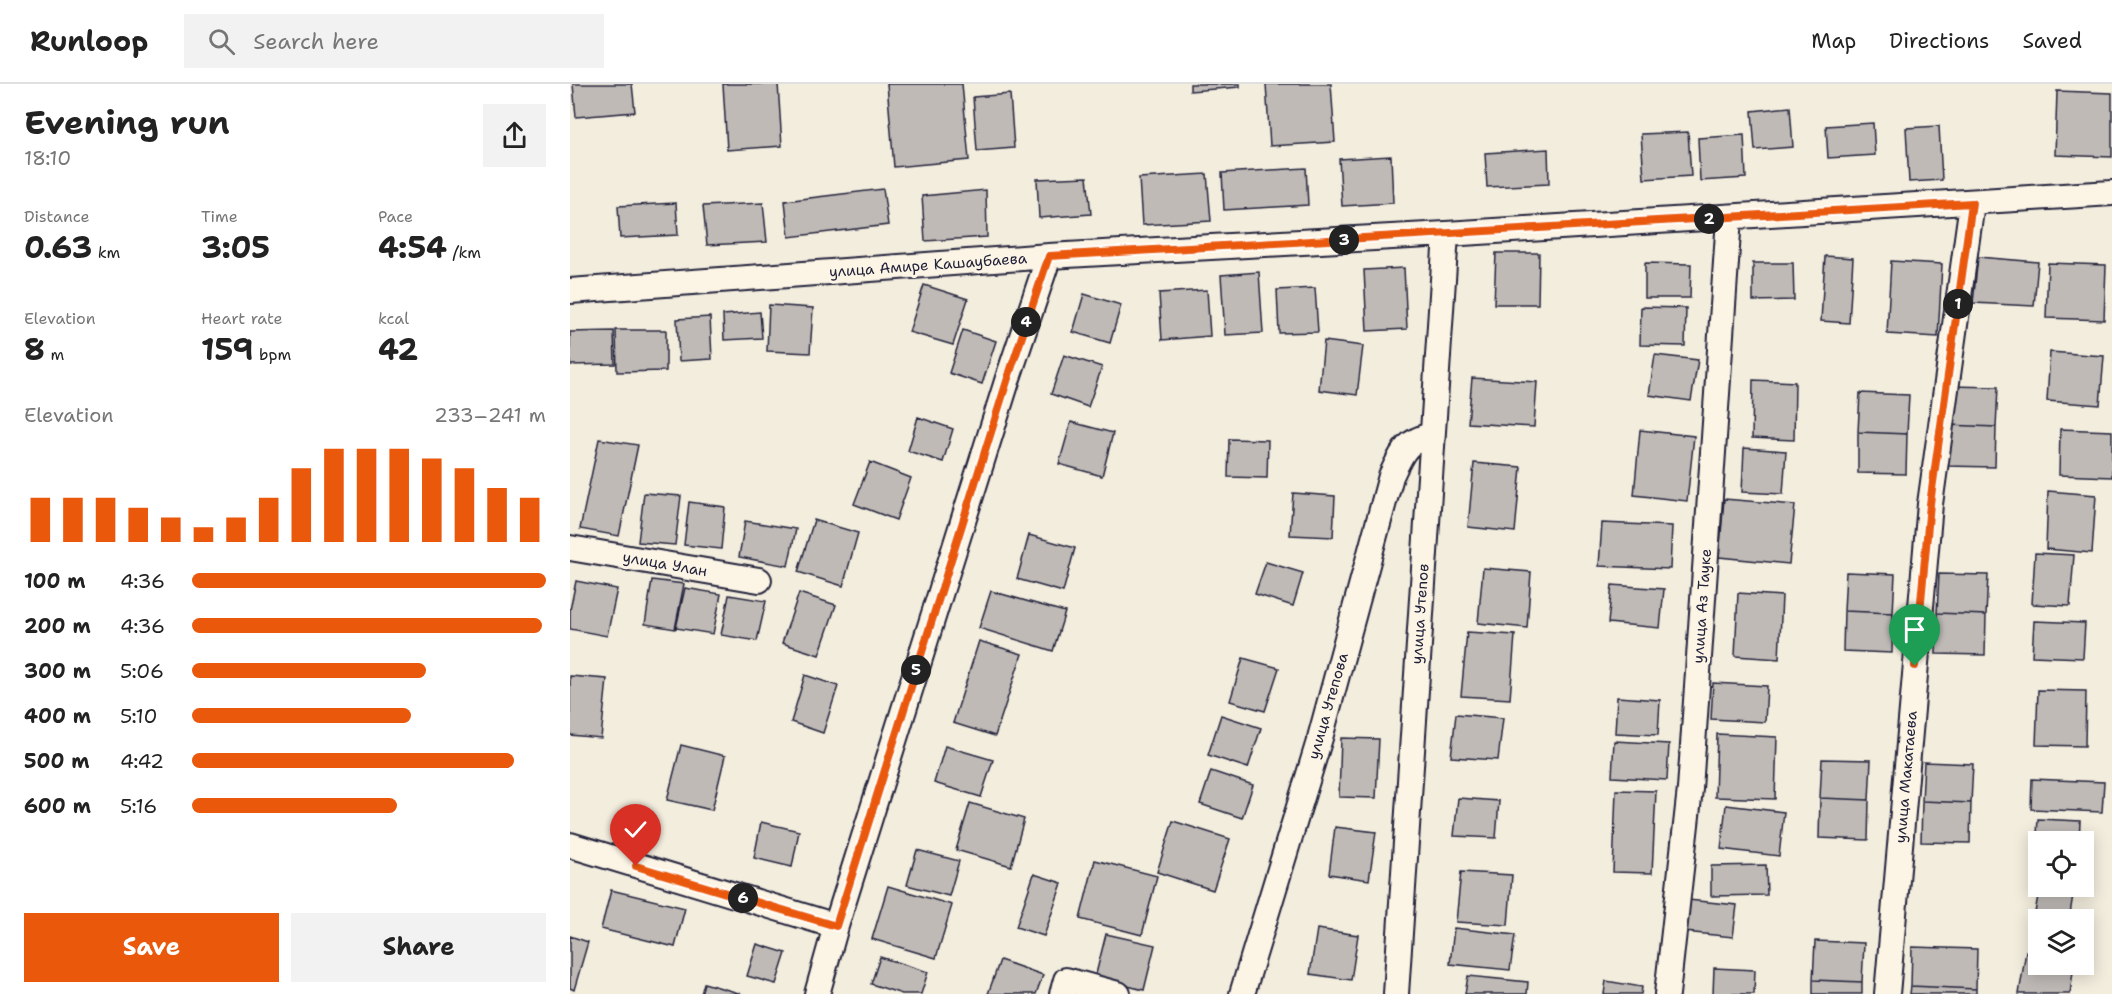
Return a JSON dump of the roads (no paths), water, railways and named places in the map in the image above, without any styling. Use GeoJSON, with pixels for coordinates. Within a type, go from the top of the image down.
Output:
{"type":"FeatureCollection","features":[{"type":"Feature","properties":{"kind":"street","name":"улица Амире Кашаубаева"},"geometry":{"type":"LineString","coordinates":[[570,291],[1049,256],[1729,218],[2112,193]]}},
{"type":"Feature","properties":{"kind":"street","name":"улица Макатаева"},"geometry":{"type":"LineString","coordinates":[[1887,994],[1930,504],[1972,203]]}},
{"type":"Feature","properties":{"kind":"street","name":"улица Аз Тауке"},"geometry":{"type":"LineString","coordinates":[[1667,994],[1690,789],[1729,218]]}},
{"type":"Feature","properties":{"kind":"street","name":"улица Утепов"},"geometry":{"type":"LineString","coordinates":[[1396,994],[1446,234]]}},
{"type":"Feature","properties":{"kind":"street"},"geometry":{"type":"LineString","coordinates":[[817,994],[836,926],[1008,378],[1049,256]]}},
{"type":"Feature","properties":{"kind":"street","name":"улица Утепова"},"geometry":{"type":"LineString","coordinates":[[1242,994],[1320,738],[1391,476],[1404,449],[1418,438],[1432,435]]}},
{"type":"Feature","properties":{"kind":"street","name":"улица Улан"},"geometry":{"type":"LineString","coordinates":[[570,548],[759,580]]}},
{"type":"Feature","properties":{"kind":"street"},"geometry":{"type":"LineString","coordinates":[[570,845],[836,926]]}},
{"type":"Feature","properties":{"kind":"street"},"geometry":{"type":"LineString","coordinates":[[1062,994],[1066,980],[1118,994]]}}]}
